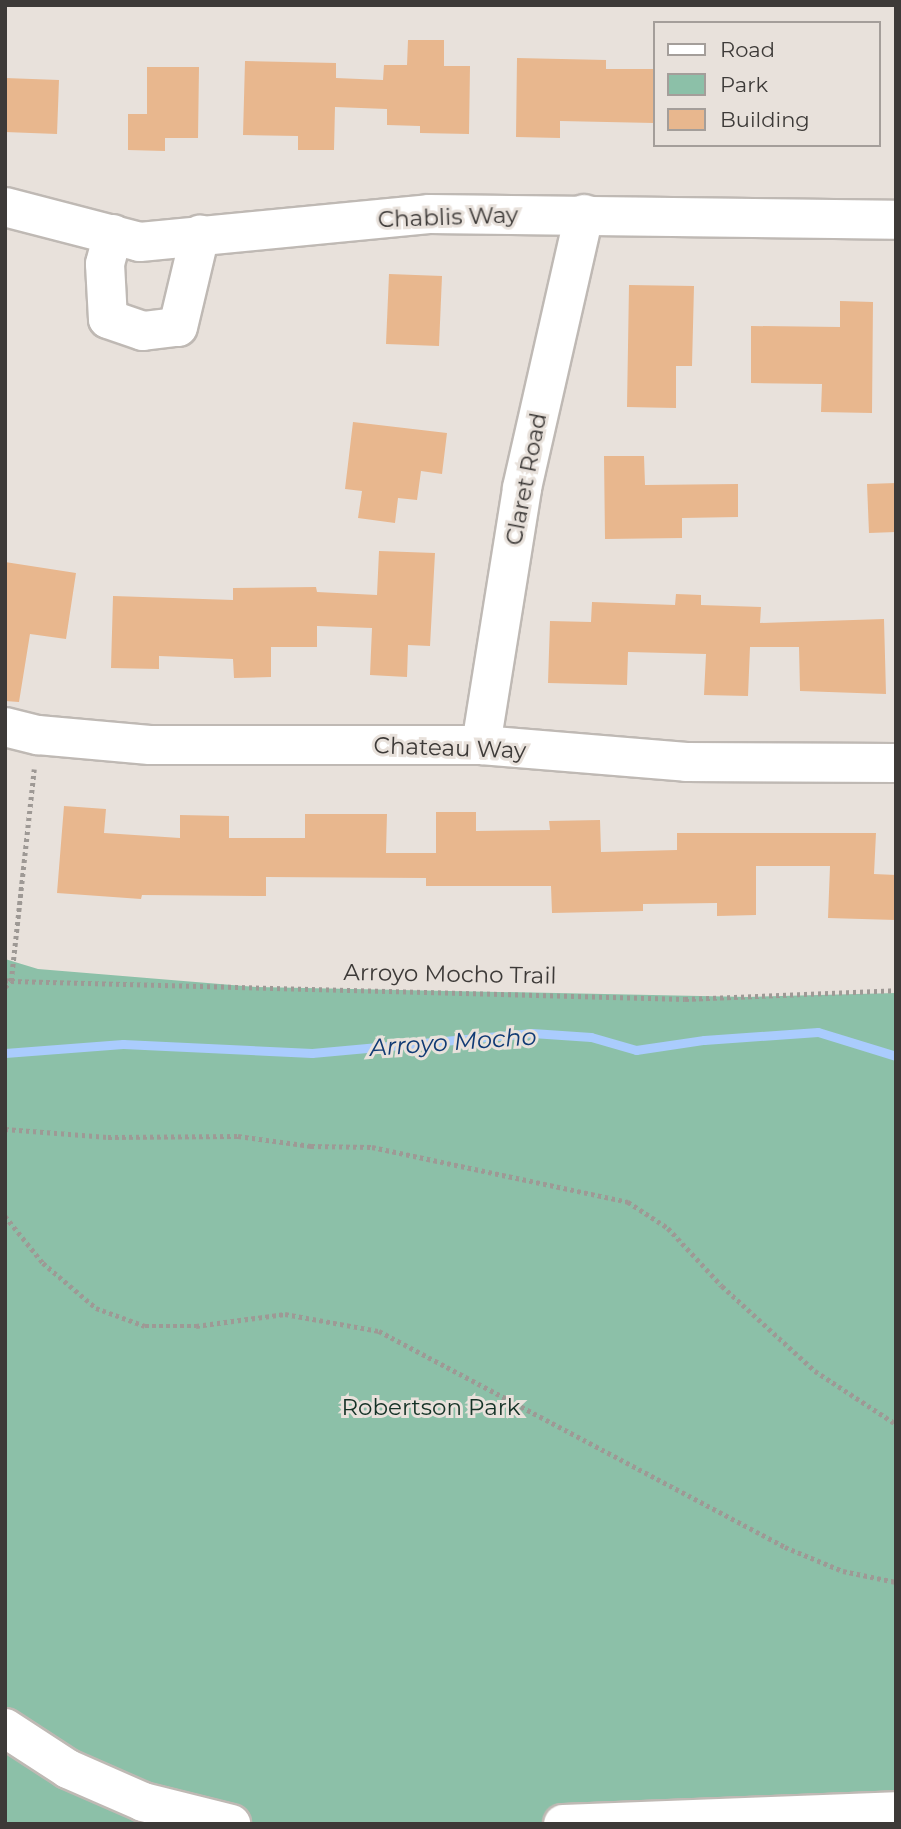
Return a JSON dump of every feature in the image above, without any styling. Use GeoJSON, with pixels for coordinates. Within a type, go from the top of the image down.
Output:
{"type":"FeatureCollection","features":[{"type":"Feature","properties":{"kind":"street","name":"Chablis Way"},"geometry":{"type":"LineString","coordinates":[[5,207],[140,242],[429,214],[896,219]]}},
{"type":"Feature","properties":{"kind":"street","name":"Claret Road"},"geometry":{"type":"LineString","coordinates":[[481,745],[522,488],[584,214]]}},
{"type":"Feature","properties":{"kind":"street"},"geometry":{"type":"LineString","coordinates":[[113,234],[105,264],[108,319],[143,331],[178,327],[200,236]]}},
{"type":"Feature","properties":{"kind":"street","name":"Chateau Way"},"geometry":{"type":"LineString","coordinates":[[22,731],[150,745],[481,745],[686,762],[896,763]]}},
{"type":"Feature","properties":{"kind":"street"},"geometry":{"type":"LineString","coordinates":[[5,1728],[68,1769],[143,1802],[231,1824]]}},
{"type":"Feature","properties":{"kind":"street"},"geometry":{"type":"LineString","coordinates":[[563,1824],[896,1811]]}},
{"type":"Feature","properties":{"kind":"path"},"geometry":{"type":"LineString","coordinates":[[5,986],[8,980],[22,731]]}},
{"type":"Feature","properties":{"kind":"path","name":"Arroyo Mocho Trail"},"geometry":{"type":"LineString","coordinates":[[8,980],[685,999],[896,990]]}},
{"type":"Feature","properties":{"kind":"path"},"geometry":{"type":"LineString","coordinates":[[5,1129],[108,1137],[237,1136],[311,1146],[372,1147],[628,1202],[668,1228],[722,1286],[815,1371],[896,1424]]}},
{"type":"Feature","properties":{"kind":"path"},"geometry":{"type":"LineString","coordinates":[[5,1216],[43,1263],[96,1308],[145,1326],[196,1326],[285,1314],[379,1331],[785,1547],[843,1571],[896,1582]]}},
{"type":"Feature","properties":{"kind":"green space","name":"Robertson Park"},"geometry":{"type":"Polygon","coordinates":[[[5,959],[38,969],[256,987],[748,997],[896,993],[896,1824],[5,1824],[5,959]]]}},
{"type":"Feature","properties":{"kind":"building"},"geometry":{"type":"Polygon","coordinates":[[[408,40],[444,40],[444,66],[470,66],[469,134],[420,133],[420,126],[387,125],[387,109],[335,107],[334,150],[298,150],[298,136],[243,135],[245,61],[336,63],[336,78],[383,80],[384,65],[407,65],[408,40]]]}},
{"type":"Feature","properties":{"kind":"building"},"geometry":{"type":"Polygon","coordinates":[[[517,58],[606,60],[606,69],[652,69],[652,123],[560,121],[560,138],[516,137],[517,58]]]}},
{"type":"Feature","properties":{"kind":"building"},"geometry":{"type":"Polygon","coordinates":[[[147,67],[199,67],[198,138],[165,138],[165,151],[128,150],[128,114],[147,114],[147,67]]]}},
{"type":"Feature","properties":{"kind":"building"},"geometry":{"type":"Polygon","coordinates":[[[5,78],[59,80],[57,134],[5,132],[5,78]]]}},
{"type":"Feature","properties":{"kind":"building"},"geometry":{"type":"Polygon","coordinates":[[[389,274],[442,276],[439,346],[386,344],[389,274]]]}},
{"type":"Feature","properties":{"kind":"building"},"geometry":{"type":"Polygon","coordinates":[[[629,285],[694,286],[692,366],[676,366],[676,408],[627,407],[629,285]]]}},
{"type":"Feature","properties":{"kind":"building"},"geometry":{"type":"Polygon","coordinates":[[[840,301],[873,302],[872,413],[821,412],[822,384],[751,383],[751,326],[840,327],[840,301]]]}},
{"type":"Feature","properties":{"kind":"building"},"geometry":{"type":"Polygon","coordinates":[[[353,422],[447,433],[442,474],[421,471],[417,500],[398,498],[395,523],[358,518],[362,491],[345,489],[353,422]]]}},
{"type":"Feature","properties":{"kind":"building"},"geometry":{"type":"Polygon","coordinates":[[[604,456],[644,456],[645,485],[738,484],[738,517],[682,518],[682,538],[605,539],[604,456]]]}},
{"type":"Feature","properties":{"kind":"building"},"geometry":{"type":"Polygon","coordinates":[[[896,483],[896,532],[869,533],[867,484],[896,483]]]}},
{"type":"Feature","properties":{"kind":"building"},"geometry":{"type":"Polygon","coordinates":[[[379,551],[435,553],[430,646],[408,645],[407,677],[370,675],[372,628],[317,626],[317,647],[271,647],[271,677],[234,678],[233,659],[159,656],[159,669],[111,668],[113,596],[233,600],[233,588],[316,587],[317,592],[377,595],[379,551]]]}},
{"type":"Feature","properties":{"kind":"building"},"geometry":{"type":"Polygon","coordinates":[[[5,562],[76,573],[66,639],[30,634],[19,702],[5,701],[5,562]]]}},
{"type":"Feature","properties":{"kind":"building"},"geometry":{"type":"Polygon","coordinates":[[[676,594],[701,595],[701,605],[761,607],[760,623],[884,619],[886,694],[800,691],[799,647],[750,647],[748,696],[704,695],[706,654],[628,652],[627,685],[548,683],[550,621],[591,622],[592,602],[675,605],[676,594]]]}},
{"type":"Feature","properties":{"kind":"building"},"geometry":{"type":"Polygon","coordinates":[[[64,806],[106,809],[104,833],[180,838],[180,815],[229,816],[229,838],[305,838],[305,814],[387,814],[386,853],[436,853],[436,812],[476,812],[476,831],[550,830],[549,821],[600,820],[601,852],[677,850],[677,833],[876,833],[874,874],[896,875],[896,920],[828,918],[830,866],[756,866],[756,915],[717,916],[717,903],[643,904],[643,911],[552,913],[551,886],[426,886],[426,878],[266,877],[266,896],[142,895],[141,899],[57,893],[64,806]]]}},
{"type":"Feature","properties":{"kind":"waterway","name":"Arroyo Mocho"},"geometry":{"type":"LineString","coordinates":[[5,1053],[123,1044],[312,1053],[532,1033],[591,1037],[636,1050],[704,1040],[818,1032],[896,1056]]}}]}
